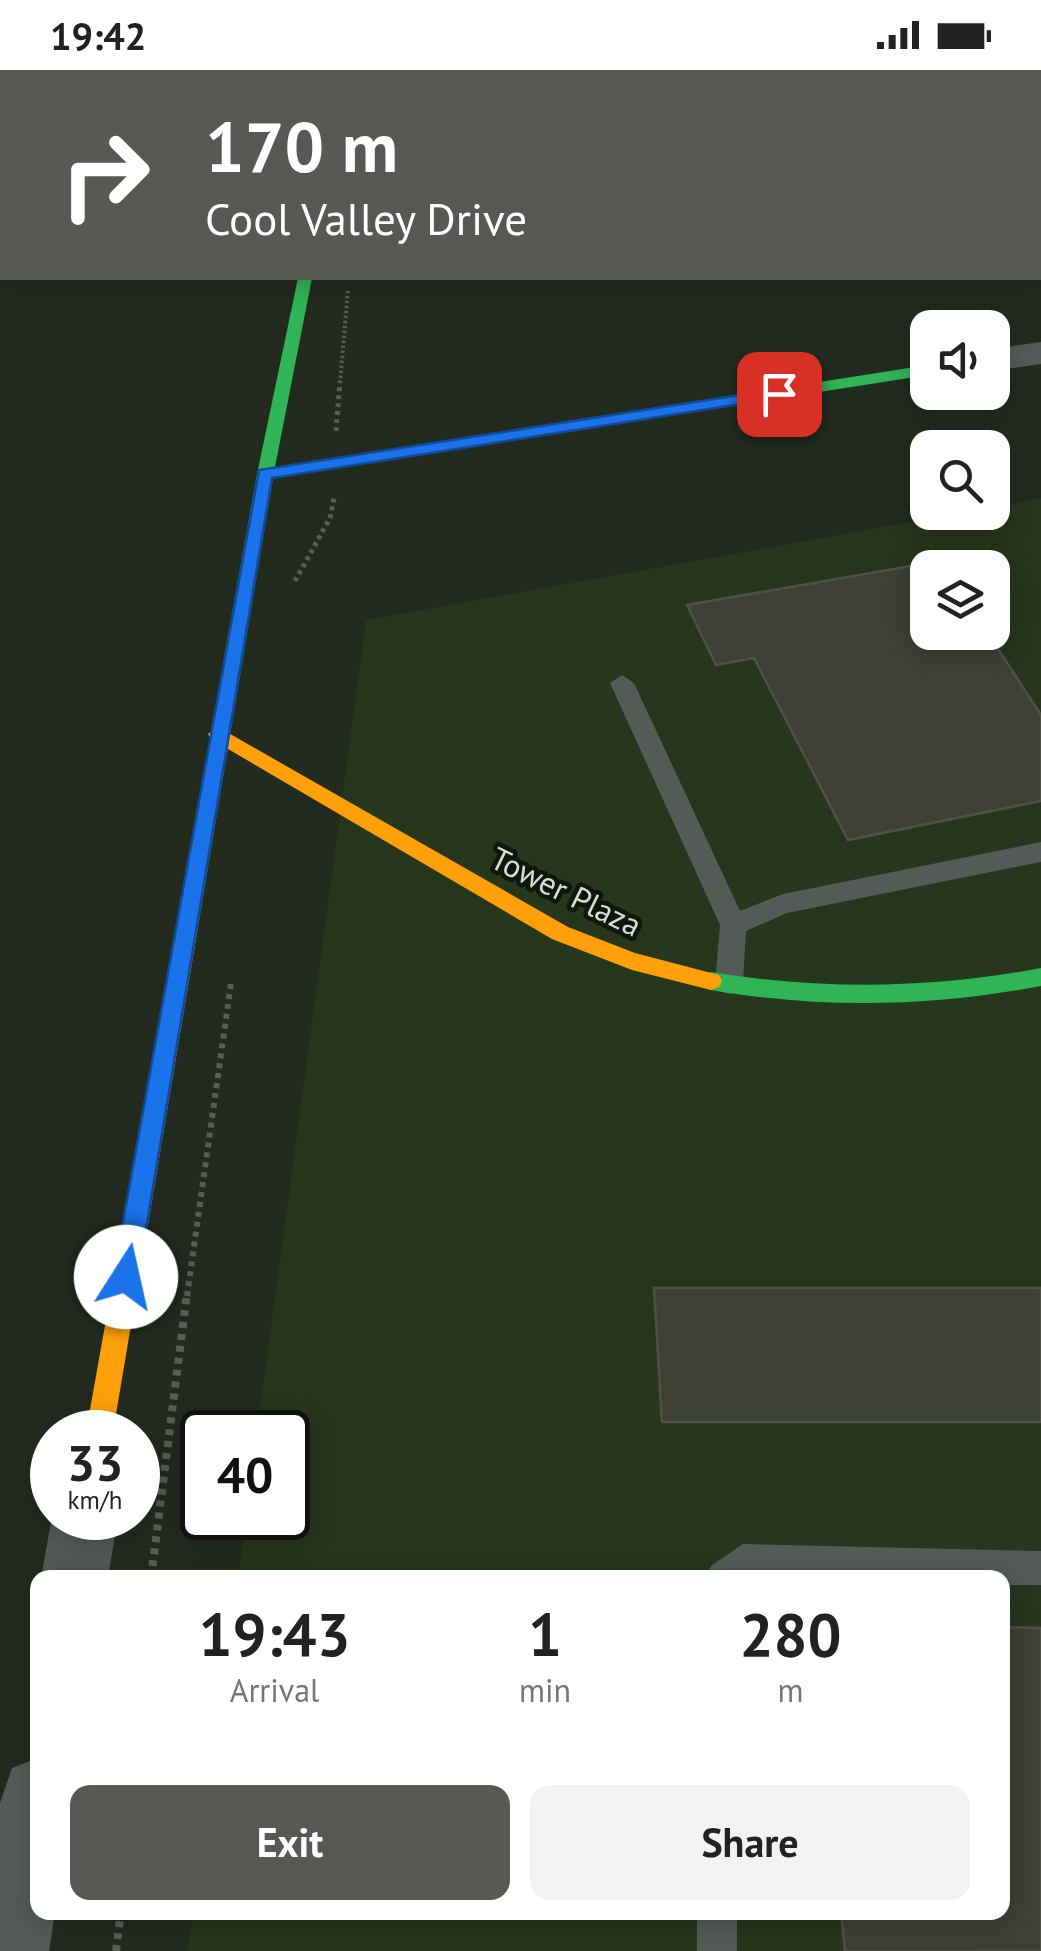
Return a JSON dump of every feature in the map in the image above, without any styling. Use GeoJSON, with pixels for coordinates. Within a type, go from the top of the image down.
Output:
{"type":"FeatureCollection","features":[{"type":"Feature","properties":{"kind":"street"},"geometry":{"type":"LineString","coordinates":[[103,1410],[218,734],[305,280]]}},
{"type":"Feature","properties":{"kind":"street"},"geometry":{"type":"LineString","coordinates":[[1010,357],[1041,352]]}},
{"type":"Feature","properties":{"kind":"street"},"geometry":{"type":"LineString","coordinates":[[265,474],[910,373]]}},
{"type":"Feature","properties":{"kind":"street","name":"Tower Plaza"},"geometry":{"type":"LineString","coordinates":[[218,734],[516,910],[578,942],[634,962],[729,983],[826,996],[948,994],[1041,978]]}},
{"type":"Feature","properties":{"kind":"street"},"geometry":{"type":"LineString","coordinates":[[75,1570],[80,1540]]}},
{"type":"Feature","properties":{"kind":"street"},"geometry":{"type":"LineString","coordinates":[[11,1951],[30,1841]]}},
{"type":"Feature","properties":{"kind":"lane"},"geometry":{"type":"LineString","coordinates":[[622,683],[733,925],[729,983]]}},
{"type":"Feature","properties":{"kind":"lane"},"geometry":{"type":"LineString","coordinates":[[733,925],[783,904],[1041,852]]}},
{"type":"Feature","properties":{"kind":"lane"},"geometry":{"type":"LineString","coordinates":[[733,1570],[743,1561],[1041,1568]]}},
{"type":"Feature","properties":{"kind":"lane"},"geometry":{"type":"LineString","coordinates":[[717,1920],[717,1951]]}},
{"type":"Feature","properties":{"kind":"path"},"geometry":{"type":"LineString","coordinates":[[288,596],[330,518],[348,280]]}},
{"type":"Feature","properties":{"kind":"path"},"geometry":{"type":"LineString","coordinates":[[152,1570],[233,972]]}},
{"type":"Feature","properties":{"kind":"path"},"geometry":{"type":"LineString","coordinates":[[116,1951],[120,1920]]}},
{"type":"Feature","properties":{"kind":"shaded area"},"geometry":{"type":"Polygon","coordinates":[[[1041,498],[1041,1951],[188,1951],[192,1920],[1010,1920],[1010,1570],[239,1570],[243,1540],[310,1540],[310,1410],[260,1410],[366,620],[910,522],[910,530],[1010,530],[1010,504],[1041,498]]]}},
{"type":"Feature","properties":{"kind":"building"},"geometry":{"type":"Polygon","coordinates":[[[910,566],[910,650],[999,650],[1041,715],[1041,801],[848,840],[754,658],[716,665],[687,605],[910,566]]]}},
{"type":"Feature","properties":{"kind":"building"},"geometry":{"type":"Polygon","coordinates":[[[654,1288],[1041,1288],[1041,1422],[662,1422],[654,1288]]]}},
{"type":"Feature","properties":{"kind":"building"},"geometry":{"type":"Polygon","coordinates":[[[1010,1627],[1041,1628],[1041,1951],[845,1951],[842,1920],[1010,1920],[1010,1627]]]}},
{"type":"Feature","properties":{"kind":"traffic: fast"},"geometry":{"type":"LineString","coordinates":[[187,927],[265,474],[305,280]]}},
{"type":"Feature","properties":{"kind":"traffic: fast"},"geometry":{"type":"LineString","coordinates":[[265,474],[910,373]]}},
{"type":"Feature","properties":{"kind":"traffic: fast"},"geometry":{"type":"LineString","coordinates":[[711,981],[794,993],[876,996],[958,991],[1041,977]]}},
{"type":"Feature","properties":{"kind":"traffic: slow"},"geometry":{"type":"LineString","coordinates":[[218,734],[560,933],[632,961],[711,981]]}},
{"type":"Feature","properties":{"kind":"traffic: slow"},"geometry":{"type":"LineString","coordinates":[[103,1410],[187,927]]}},
{"type":"Feature","properties":{"kind":"route"},"geometry":{"type":"LineString","coordinates":[[126,1277],[265,474],[779,394]]}}]}
